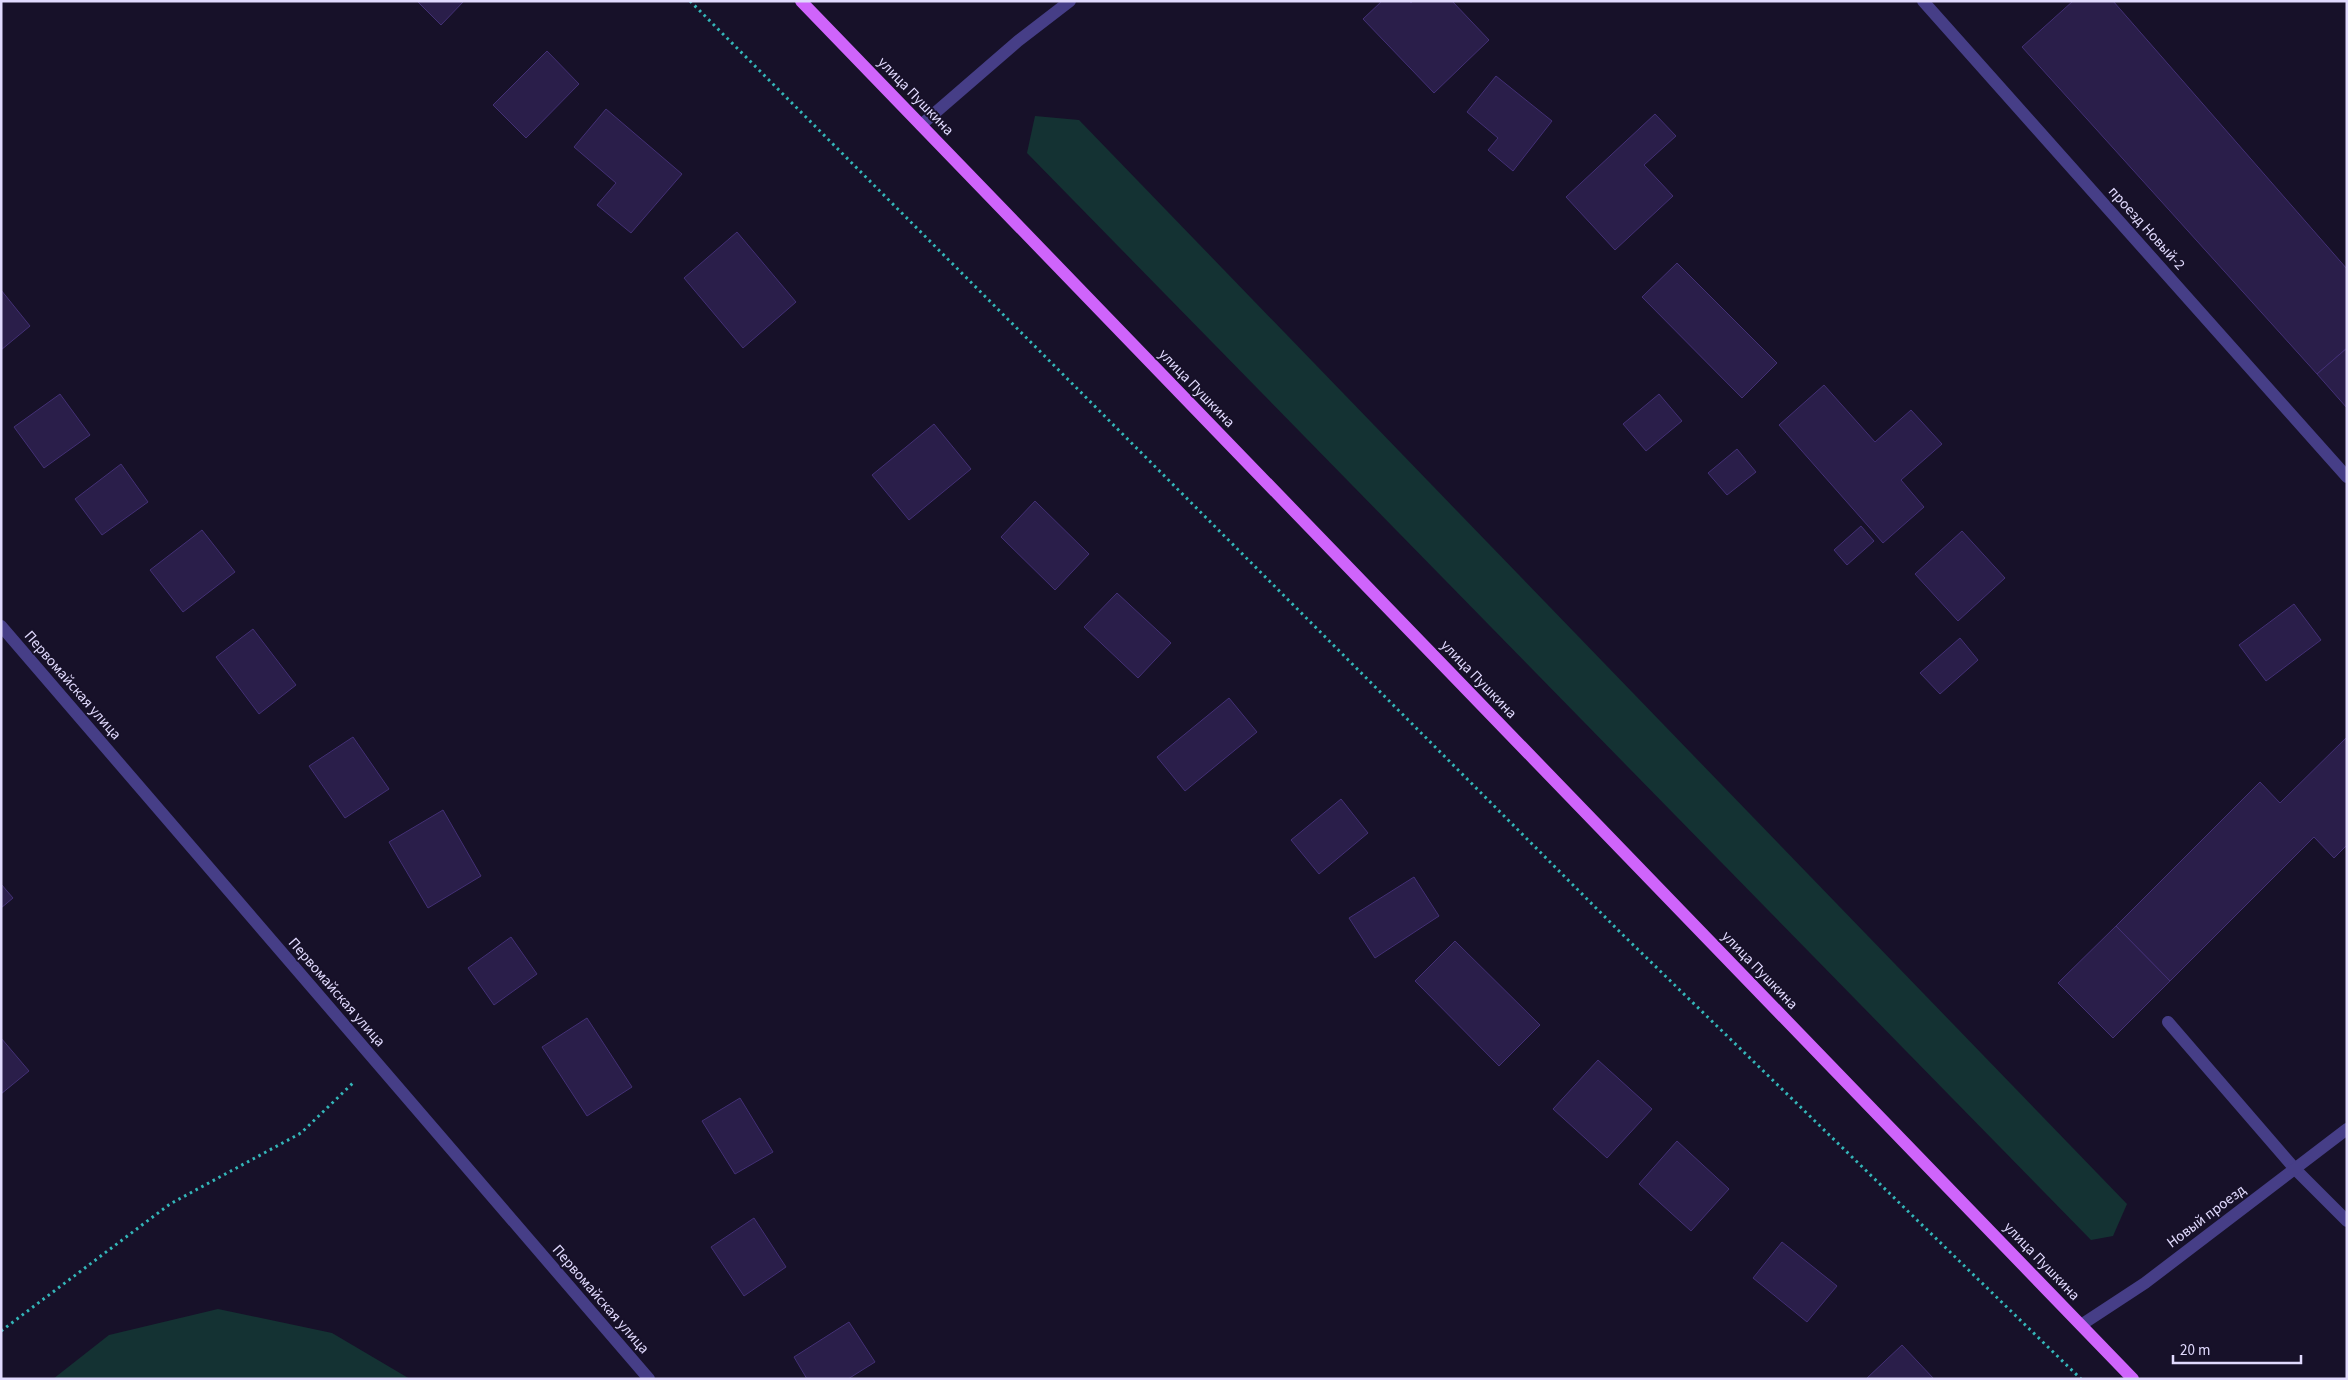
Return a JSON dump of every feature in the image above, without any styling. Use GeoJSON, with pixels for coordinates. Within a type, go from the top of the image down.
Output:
{"type":"FeatureCollection","features":[{"type":"Feature","properties":{"kind":"main road","name":"улица Пушкина"},"geometry":{"type":"LineString","coordinates":[[801,1],[2133,1379]]}},
{"type":"Feature","properties":{"kind":"street"},"geometry":{"type":"LineString","coordinates":[[921,125],[1018,41],[1070,1]]}},
{"type":"Feature","properties":{"kind":"street","name":"проезд Новый-2"},"geometry":{"type":"LineString","coordinates":[[1923,1],[2347,477]]}},
{"type":"Feature","properties":{"kind":"street","name":"Первомайская улица"},"geometry":{"type":"LineString","coordinates":[[1,626],[649,1379]]}},
{"type":"Feature","properties":{"kind":"street"},"geometry":{"type":"LineString","coordinates":[[2168,1022],[2295,1169],[2347,1221]]}},
{"type":"Feature","properties":{"kind":"street","name":"Новый проезд"},"geometry":{"type":"LineString","coordinates":[[2081,1325],[2145,1283],[2347,1129]]}},
{"type":"Feature","properties":{"kind":"path"},"geometry":{"type":"LineString","coordinates":[[690,1],[1622,934],[2081,1379]]}},
{"type":"Feature","properties":{"kind":"path"},"geometry":{"type":"LineString","coordinates":[[1,1331],[170,1204],[301,1133],[376,1061]]}},
{"type":"Feature","properties":{"kind":"green space"},"geometry":{"type":"Polygon","coordinates":[[[1035,116],[1079,120],[2127,1204],[2113,1236],[2091,1240],[1027,153],[1035,116]]]}},
{"type":"Feature","properties":{"kind":"green space"},"geometry":{"type":"Polygon","coordinates":[[[218,1309],[332,1333],[410,1379],[53,1379],[109,1335],[218,1309]]]}},
{"type":"Feature","properties":{"kind":"building"},"geometry":{"type":"Polygon","coordinates":[[[417,1],[464,1],[441,25],[417,1]]]}},
{"type":"Feature","properties":{"kind":"building"},"geometry":{"type":"Polygon","coordinates":[[[1382,1],[1409,1],[1411,3],[1413,1],[1452,1],[1489,40],[1434,93],[1363,19],[1382,1]]]}},
{"type":"Feature","properties":{"kind":"building"},"geometry":{"type":"Polygon","coordinates":[[[2073,1],[2113,1],[2347,269],[2347,348],[2317,374],[2022,47],[2073,1]]]}},
{"type":"Feature","properties":{"kind":"building"},"geometry":{"type":"Polygon","coordinates":[[[547,51],[579,84],[526,138],[493,105],[547,51]]]}},
{"type":"Feature","properties":{"kind":"building"},"geometry":{"type":"Polygon","coordinates":[[[1496,76],[1552,121],[1513,171],[1488,150],[1498,138],[1467,112],[1496,76]]]}},
{"type":"Feature","properties":{"kind":"building"},"geometry":{"type":"Polygon","coordinates":[[[606,109],[682,174],[631,233],[597,205],[616,183],[574,147],[606,109]]]}},
{"type":"Feature","properties":{"kind":"building"},"geometry":{"type":"Polygon","coordinates":[[[1655,114],[1676,136],[1644,165],[1673,196],[1615,250],[1566,197],[1655,114]]]}},
{"type":"Feature","properties":{"kind":"building"},"geometry":{"type":"Polygon","coordinates":[[[737,232],[796,302],[743,348],[684,278],[737,232]]]}},
{"type":"Feature","properties":{"kind":"building"},"geometry":{"type":"Polygon","coordinates":[[[1677,263],[1777,363],[1742,398],[1642,297],[1677,263]]]}},
{"type":"Feature","properties":{"kind":"building"},"geometry":{"type":"Polygon","coordinates":[[[1,290],[30,326],[1,350],[1,290]]]}},
{"type":"Feature","properties":{"kind":"building"},"geometry":{"type":"Polygon","coordinates":[[[2347,348],[2347,408],[2317,374],[2347,348]]]}},
{"type":"Feature","properties":{"kind":"building"},"geometry":{"type":"Polygon","coordinates":[[[1824,385],[1875,442],[1911,410],[1942,444],[1901,480],[1924,507],[1883,543],[1779,425],[1824,385]]]}},
{"type":"Feature","properties":{"kind":"building"},"geometry":{"type":"Polygon","coordinates":[[[60,394],[90,435],[44,468],[14,427],[60,394]]]}},
{"type":"Feature","properties":{"kind":"building"},"geometry":{"type":"Polygon","coordinates":[[[1659,394],[1682,421],[1646,451],[1623,424],[1659,394]]]}},
{"type":"Feature","properties":{"kind":"building"},"geometry":{"type":"Polygon","coordinates":[[[934,424],[971,469],[909,520],[872,475],[934,424]]]}},
{"type":"Feature","properties":{"kind":"building"},"geometry":{"type":"Polygon","coordinates":[[[1737,449],[1756,472],[1727,495],[1708,473],[1737,449]]]}},
{"type":"Feature","properties":{"kind":"building"},"geometry":{"type":"Polygon","coordinates":[[[121,464],[148,502],[102,535],[75,499],[121,464]]]}},
{"type":"Feature","properties":{"kind":"building"},"geometry":{"type":"Polygon","coordinates":[[[1035,501],[1089,554],[1055,590],[1001,537],[1035,501]]]}},
{"type":"Feature","properties":{"kind":"building"},"geometry":{"type":"Polygon","coordinates":[[[1861,526],[1874,541],[1847,565],[1834,550],[1861,526]]]}},
{"type":"Feature","properties":{"kind":"building"},"geometry":{"type":"Polygon","coordinates":[[[202,530],[235,572],[183,612],[150,570],[202,530]]]}},
{"type":"Feature","properties":{"kind":"building"},"geometry":{"type":"Polygon","coordinates":[[[1962,531],[2005,578],[1958,621],[1915,574],[1962,531]]]}},
{"type":"Feature","properties":{"kind":"building"},"geometry":{"type":"Polygon","coordinates":[[[1117,593],[1171,643],[1138,678],[1084,627],[1117,593]]]}},
{"type":"Feature","properties":{"kind":"building"},"geometry":{"type":"Polygon","coordinates":[[[2294,604],[2321,640],[2266,681],[2239,645],[2294,604]]]}},
{"type":"Feature","properties":{"kind":"building"},"geometry":{"type":"Polygon","coordinates":[[[253,629],[296,685],[259,714],[216,657],[253,629]]]}},
{"type":"Feature","properties":{"kind":"building"},"geometry":{"type":"Polygon","coordinates":[[[1960,638],[1978,660],[1940,694],[1920,673],[1960,638]]]}},
{"type":"Feature","properties":{"kind":"building"},"geometry":{"type":"Polygon","coordinates":[[[1229,698],[1257,732],[1185,791],[1157,757],[1229,698]]]}},
{"type":"Feature","properties":{"kind":"building"},"geometry":{"type":"Polygon","coordinates":[[[353,737],[389,789],[345,818],[309,766],[353,737]]]}},
{"type":"Feature","properties":{"kind":"building"},"geometry":{"type":"Polygon","coordinates":[[[2347,737],[2347,845],[2334,858],[2314,837],[2170,981],[2116,926],[2260,782],[2280,803],[2347,737]]]}},
{"type":"Feature","properties":{"kind":"building"},"geometry":{"type":"Polygon","coordinates":[[[1341,799],[1368,833],[1319,874],[1291,840],[1341,799]]]}},
{"type":"Feature","properties":{"kind":"building"},"geometry":{"type":"Polygon","coordinates":[[[443,810],[481,876],[428,908],[389,842],[443,810]]]}},
{"type":"Feature","properties":{"kind":"building"},"geometry":{"type":"Polygon","coordinates":[[[1414,877],[1439,916],[1375,958],[1349,918],[1414,877]]]}},
{"type":"Feature","properties":{"kind":"building"},"geometry":{"type":"Polygon","coordinates":[[[1,884],[13,898],[1,908],[1,884]]]}},
{"type":"Feature","properties":{"kind":"building"},"geometry":{"type":"Polygon","coordinates":[[[2116,926],[2170,981],[2113,1038],[2058,983],[2116,926]]]}},
{"type":"Feature","properties":{"kind":"building"},"geometry":{"type":"Polygon","coordinates":[[[511,937],[537,974],[494,1005],[468,968],[511,937]]]}},
{"type":"Feature","properties":{"kind":"building"},"geometry":{"type":"Polygon","coordinates":[[[1455,941],[1540,1025],[1499,1066],[1415,981],[1455,941]]]}},
{"type":"Feature","properties":{"kind":"building"},"geometry":{"type":"Polygon","coordinates":[[[587,1018],[632,1087],[587,1116],[542,1047],[587,1018]]]}},
{"type":"Feature","properties":{"kind":"building"},"geometry":{"type":"Polygon","coordinates":[[[1,1038],[29,1071],[1,1094],[1,1038]]]}},
{"type":"Feature","properties":{"kind":"building"},"geometry":{"type":"Polygon","coordinates":[[[1598,1060],[1652,1109],[1607,1158],[1553,1109],[1598,1060]]]}},
{"type":"Feature","properties":{"kind":"building"},"geometry":{"type":"Polygon","coordinates":[[[740,1098],[773,1152],[735,1174],[702,1121],[740,1098]]]}},
{"type":"Feature","properties":{"kind":"building"},"geometry":{"type":"Polygon","coordinates":[[[1677,1141],[1729,1189],[1691,1231],[1639,1184],[1677,1141]]]}},
{"type":"Feature","properties":{"kind":"building"},"geometry":{"type":"Polygon","coordinates":[[[754,1218],[786,1267],[744,1296],[711,1247],[754,1218]]]}},
{"type":"Feature","properties":{"kind":"building"},"geometry":{"type":"Polygon","coordinates":[[[1782,1242],[1837,1286],[1807,1322],[1753,1278],[1782,1242]]]}},
{"type":"Feature","properties":{"kind":"building"},"geometry":{"type":"Polygon","coordinates":[[[849,1322],[875,1362],[848,1379],[807,1379],[794,1357],[849,1322]]]}},
{"type":"Feature","properties":{"kind":"building"},"geometry":{"type":"Polygon","coordinates":[[[1902,1345],[1934,1379],[1866,1379],[1902,1345]]]}}]}
